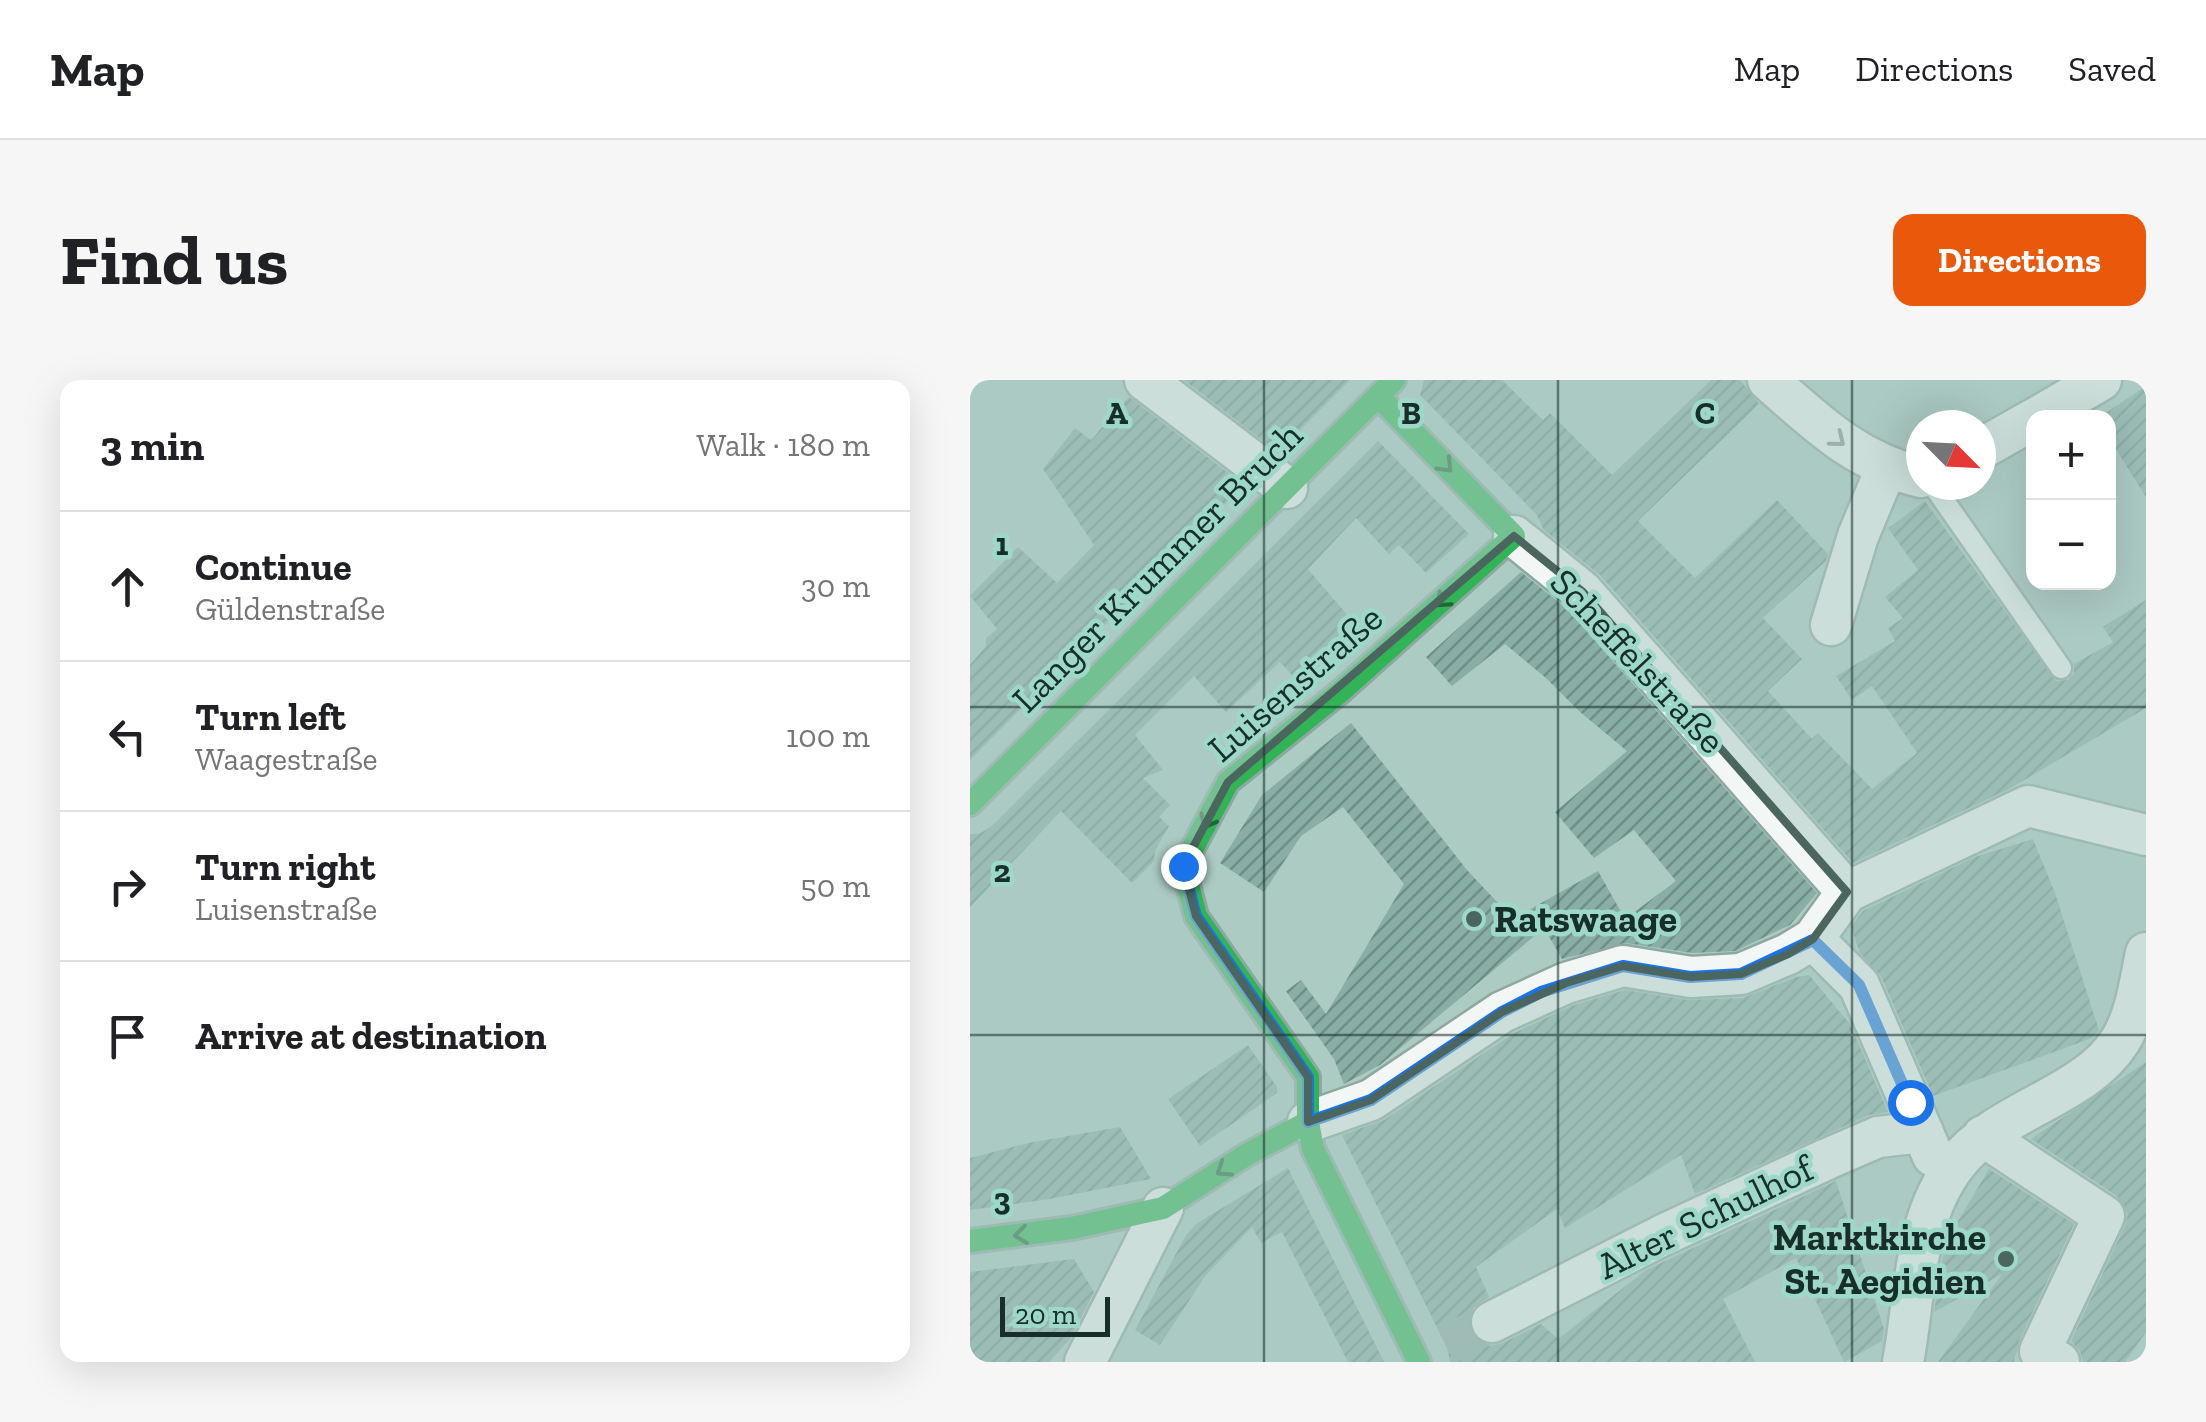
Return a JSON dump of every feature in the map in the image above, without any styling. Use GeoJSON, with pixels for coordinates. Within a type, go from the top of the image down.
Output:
{"type":"FeatureCollection","features":[{"type":"Feature","properties":{"kind":"street"},"geometry":{"type":"LineString","coordinates":[[1145,380],[1287,488]]}},
{"type":"Feature","properties":{"kind":"street"},"geometry":{"type":"LineString","coordinates":[[1768,380],[1848,448],[1904,473],[1858,536],[1831,625]]}},
{"type":"Feature","properties":{"kind":"street"},"geometry":{"type":"LineString","coordinates":[[2049,410],[2101,380]]}},
{"type":"Feature","properties":{"kind":"street","name":"Langer Krummer Bruch"},"geometry":{"type":"LineString","coordinates":[[970,804],[1386,388]]}},
{"type":"Feature","properties":{"kind":"street","name":"Scheffelstraße"},"geometry":{"type":"LineString","coordinates":[[1386,388],[1514,536],[1582,591],[1847,892]]}},
{"type":"Feature","properties":{"kind":"street"},"geometry":{"type":"LineString","coordinates":[[1996,440],[2026,423]]}},
{"type":"Feature","properties":{"kind":"street","name":"Luisenstraße"},"geometry":{"type":"LineString","coordinates":[[1427,1355],[1313,1149],[1308,1122],[1308,1077],[1196,916],[1183,866],[1228,782],[1340,692],[1514,536]]}},
{"type":"Feature","properties":{"kind":"street"},"geometry":{"type":"LineString","coordinates":[[970,1241],[1072,1228],[1163,1208],[1246,1155],[1308,1122],[1371,1100],[1502,1012],[1541,992],[1623,966],[1690,977],[1741,974],[1813,940],[1847,892],[2028,806],[2146,835]]}},
{"type":"Feature","properties":{"kind":"street"},"geometry":{"type":"LineString","coordinates":[[1813,940],[1859,985],[1944,1184]]}},
{"type":"Feature","properties":{"kind":"street"},"geometry":{"type":"LineString","coordinates":[[1903,1362],[1918,1250],[1929,1214],[1957,1162],[1984,1136],[2102,1062],[2134,1032],[2146,952]]}},
{"type":"Feature","properties":{"kind":"street","name":"Alter Schulhof"},"geometry":{"type":"LineString","coordinates":[[1492,1322],[1661,1236],[1827,1159],[1878,1137],[1923,1132]]}},
{"type":"Feature","properties":{"kind":"street"},"geometry":{"type":"LineString","coordinates":[[1984,1136],[2104,1216],[2044,1358]]}},
{"type":"Feature","properties":{"kind":"street"},"geometry":{"type":"LineString","coordinates":[[1088,1357],[1163,1208]]}},
{"type":"Feature","properties":{"kind":"lane"},"geometry":{"type":"LineString","coordinates":[[1944,500],[2061,668]]}},
{"type":"Feature","properties":{"kind":"highlighted area"},"geometry":{"type":"Polygon","coordinates":[[[1514,536],[1582,591],[1847,892],[1813,939],[1788,954],[1741,974],[1691,977],[1623,966],[1566,983],[1502,1012],[1371,1100],[1308,1122],[1308,1077],[1196,916],[1183,866],[1228,782],[1514,536]]]}},
{"type":"Feature","properties":{"kind":"building"},"geometry":{"type":"Polygon","coordinates":[[[1184,380],[1350,380],[1278,452],[1184,380]]]}},
{"type":"Feature","properties":{"kind":"building"},"geometry":{"type":"Polygon","coordinates":[[[1424,380],[1502,380],[1543,420],[1550,413],[1612,475],[1711,380],[1740,380],[1759,404],[1638,521],[1695,578],[1777,500],[1828,554],[1826,561],[1763,618],[1802,659],[1768,691],[1812,739],[1818,733],[1872,789],[1917,753],[1872,686],[1852,700],[1836,676],[1895,641],[1888,628],[1903,618],[1885,597],[1918,570],[1888,528],[1925,501],[2056,681],[2068,680],[2074,673],[2074,664],[2113,642],[2103,627],[2146,600],[2146,708],[2009,789],[1853,863],[1600,575],[1544,530],[1536,514],[1420,395],[1424,380]]]}},
{"type":"Feature","properties":{"kind":"building"},"geometry":{"type":"Polygon","coordinates":[[[2146,386],[2146,497],[2116,450],[2116,410],[2110,410],[2146,386]]]}},
{"type":"Feature","properties":{"kind":"building"},"geometry":{"type":"Polygon","coordinates":[[[1129,397],[1244,485],[970,760],[970,665],[986,646],[986,638],[997,629],[970,596],[1018,547],[1057,583],[1094,545],[1043,469],[1075,428],[1091,440],[1129,397]]]}},
{"type":"Feature","properties":{"kind":"building"},"geometry":{"type":"Polygon","coordinates":[[[1378,441],[1469,534],[1426,573],[1399,545],[1389,554],[1356,518],[1308,569],[1361,631],[1300,684],[1280,662],[1226,712],[1194,676],[1135,735],[1163,770],[1143,778],[1170,805],[1159,817],[1169,826],[1155,851],[1154,861],[1132,883],[1061,811],[970,907],[970,834],[979,834],[992,826],[1378,441]]]}},
{"type":"Feature","properties":{"kind":"building"},"geometry":{"type":"Polygon","coordinates":[[[1521,572],[1566,608],[1817,893],[1790,925],[1735,951],[1692,953],[1626,943],[1562,959],[1544,928],[1380,1065],[1344,1084],[1334,1059],[1286,991],[1301,980],[1326,1014],[1404,884],[1343,807],[1301,836],[1264,892],[1220,863],[1262,795],[1351,723],[1467,870],[1513,919],[1598,871],[1625,919],[1676,881],[1634,830],[1594,858],[1555,812],[1627,751],[1546,678],[1505,644],[1452,686],[1426,657],[1521,572]]]}},
{"type":"Feature","properties":{"kind":"building"},"geometry":{"type":"Polygon","coordinates":[[[2033,839],[2055,893],[2099,1030],[2092,1038],[1933,1096],[1881,976],[1860,953],[1851,927],[1863,911],[1975,857],[2033,839]]]}},
{"type":"Feature","properties":{"kind":"building"},"geometry":{"type":"Polygon","coordinates":[[[1809,975],[1850,1024],[1888,1112],[1869,1115],[1695,1194],[1681,1155],[1565,1228],[1557,1209],[1476,1267],[1489,1297],[1473,1308],[1468,1322],[1471,1334],[1490,1346],[1541,1324],[1558,1339],[1646,1270],[1836,1181],[1884,1329],[1882,1341],[1844,1362],[1796,1258],[1723,1299],[1755,1362],[1450,1362],[1447,1348],[1342,1135],[1384,1120],[1514,1033],[1574,1005],[1625,990],[1688,1000],[1743,998],[1809,975]]]}},
{"type":"Feature","properties":{"kind":"building"},"geometry":{"type":"Polygon","coordinates":[[[1248,1045],[1277,1087],[1277,1093],[1200,1146],[1168,1099],[1248,1045]]]}},
{"type":"Feature","properties":{"kind":"building"},"geometry":{"type":"Polygon","coordinates":[[[2146,1062],[2146,1332],[2125,1362],[2083,1362],[2071,1341],[2128,1214],[2117,1196],[2031,1139],[2146,1062]]]}},
{"type":"Feature","properties":{"kind":"building"},"geometry":{"type":"Polygon","coordinates":[[[1120,1127],[1151,1179],[970,1210],[970,1158],[1120,1127]]]}},
{"type":"Feature","properties":{"kind":"building"},"geometry":{"type":"Polygon","coordinates":[[[1288,1168],[1384,1362],[1348,1362],[1282,1232],[1261,1243],[1252,1227],[1206,1275],[1160,1345],[1135,1330],[1186,1235],[1196,1224],[1288,1168]]]}},
{"type":"Feature","properties":{"kind":"building","name":"Marktkirche St. Aegidien"},"geometry":{"type":"Polygon","coordinates":[[[1989,1169],[2074,1224],[2019,1341],[2014,1362],[1938,1362],[2002,1274],[1934,1312],[1943,1256],[1958,1221],[1989,1169]]]}},
{"type":"Feature","properties":{"kind":"building"},"geometry":{"type":"Polygon","coordinates":[[[1074,1259],[1094,1292],[1070,1339],[1049,1362],[970,1362],[970,1272],[1074,1259]]]}},
{"type":"Feature","properties":{"kind":"tunnel"},"geometry":{"type":"LineString","coordinates":[[1446,1345],[1492,1322]]}},
{"type":"Feature","properties":{"kind":"traffic: fast"},"geometry":{"type":"LineString","coordinates":[[970,804],[1394,380]]}},
{"type":"Feature","properties":{"kind":"traffic: fast"},"geometry":{"type":"LineString","coordinates":[[1378,396],[1514,536],[1340,692],[1228,782],[1183,866],[1196,916],[1308,1077],[1308,1122],[1313,1149],[1419,1362]]}},
{"type":"Feature","properties":{"kind":"traffic: fast"},"geometry":{"type":"LineString","coordinates":[[970,1241],[1072,1228],[1163,1208],[1246,1155],[1308,1122]]}},
{"type":"Feature","properties":{"kind":"place","name":"Ratswaage"},"geometry":{"type":"Point","coordinates":[1474,919]}},
{"type":"Feature","properties":{"kind":"place","name":"Marktkirche St. Aegidien"},"geometry":{"type":"Point","coordinates":[2006,1259]}},
{"type":"Feature","properties":{"kind":"route"},"geometry":{"type":"LineString","coordinates":[[1183,866],[1196,916],[1308,1077],[1308,1122],[1371,1100],[1502,1012],[1541,992],[1623,966],[1690,977],[1741,974],[1813,940],[1859,985],[1910,1102]]}}]}
